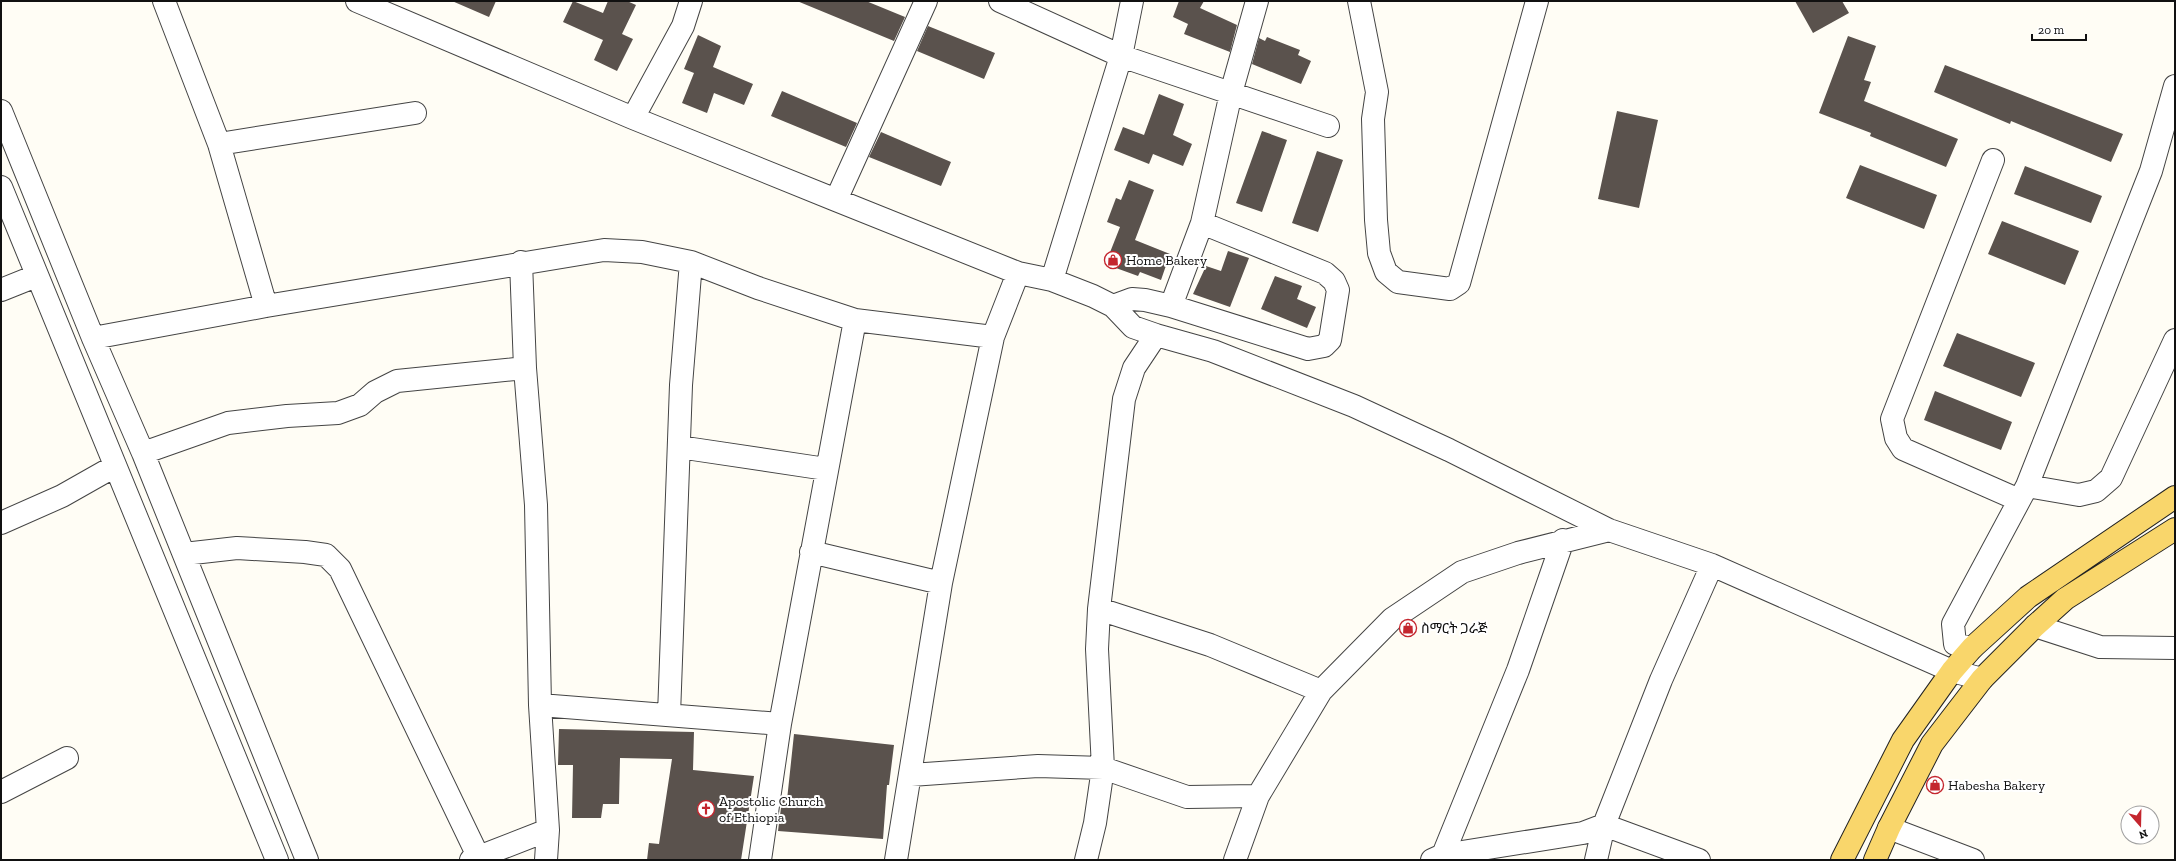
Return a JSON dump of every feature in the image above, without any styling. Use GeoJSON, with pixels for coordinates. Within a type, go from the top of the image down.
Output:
{"type":"FeatureCollection","features":[{"type":"Feature","properties":{"kind":"main road"},"geometry":{"type":"LineString","coordinates":[[1842,860],[1903,740],[1952,671],[1972,648],[2028,597],[2175,497]]}},
{"type":"Feature","properties":{"kind":"main road"},"geometry":{"type":"LineString","coordinates":[[1875,860],[1889,828],[1932,744],[1982,679],[2035,626],[2064,600],[2175,529]]}},
{"type":"Feature","properties":{"kind":"street"},"geometry":{"type":"LineString","coordinates":[[164,1],[219,144],[266,306]]}},
{"type":"Feature","properties":{"kind":"street"},"geometry":{"type":"LineString","coordinates":[[357,1],[632,118],[836,200],[1018,273],[1052,280],[1113,306],[1133,326],[1156,335],[1213,350],[1354,406],[1449,450],[1609,530],[1712,565],[1952,671],[1982,679]]}},
{"type":"Feature","properties":{"kind":"street"},"geometry":{"type":"LineString","coordinates":[[632,118],[683,26],[691,1]]}},
{"type":"Feature","properties":{"kind":"street"},"geometry":{"type":"LineString","coordinates":[[836,200],[926,1]]}},
{"type":"Feature","properties":{"kind":"street"},"geometry":{"type":"LineString","coordinates":[[1000,1],[1121,56],[1328,126]]}},
{"type":"Feature","properties":{"kind":"street"},"geometry":{"type":"LineString","coordinates":[[1052,280],[1121,56],[1132,1]]}},
{"type":"Feature","properties":{"kind":"street"},"geometry":{"type":"LineString","coordinates":[[1171,306],[1202,224],[1231,93],[1257,1]]}},
{"type":"Feature","properties":{"kind":"street"},"geometry":{"type":"LineString","coordinates":[[1359,1],[1377,92],[1373,119],[1376,220],[1379,253],[1386,272],[1398,282],[1450,289],[1459,283],[1537,1]]}},
{"type":"Feature","properties":{"kind":"street"},"geometry":{"type":"LineString","coordinates":[[1972,648],[1955,644],[1953,624],[2023,493],[2151,171],[2175,86]]}},
{"type":"Feature","properties":{"kind":"street"},"geometry":{"type":"LineString","coordinates":[[1,111],[93,338],[143,453],[307,860]]}},
{"type":"Feature","properties":{"kind":"street"},"geometry":{"type":"LineString","coordinates":[[219,144],[416,114]]}},
{"type":"Feature","properties":{"kind":"street"},"geometry":{"type":"LineString","coordinates":[[1993,160],[1892,419],[1896,438],[1903,450],[2023,493],[2079,495],[2096,490],[2110,478],[2175,340]]}},
{"type":"Feature","properties":{"kind":"street"},"geometry":{"type":"LineString","coordinates":[[1,187],[36,276],[116,466],[277,860]]}},
{"type":"Feature","properties":{"kind":"street"},"geometry":{"type":"LineString","coordinates":[[1113,306],[1132,299],[1171,306],[1308,349],[1324,346],[1330,340],[1338,290],[1334,281],[1325,273],[1202,224]]}},
{"type":"Feature","properties":{"kind":"street"},"geometry":{"type":"LineString","coordinates":[[93,338],[266,306],[521,262],[604,250],[642,252],[691,262],[758,288],[855,320],[993,337]]}},
{"type":"Feature","properties":{"kind":"street"},"geometry":{"type":"LineString","coordinates":[[521,262],[526,368],[536,505],[540,705],[548,830],[546,860]]}},
{"type":"Feature","properties":{"kind":"street"},"geometry":{"type":"LineString","coordinates":[[669,715],[681,385],[691,262]]}},
{"type":"Feature","properties":{"kind":"street"},"geometry":{"type":"LineString","coordinates":[[896,860],[941,583],[993,337],[1018,273]]}},
{"type":"Feature","properties":{"kind":"street"},"geometry":{"type":"LineString","coordinates":[[1,290],[36,276]]}},
{"type":"Feature","properties":{"kind":"street"},"geometry":{"type":"LineString","coordinates":[[760,860],[780,724],[826,469],[855,320]]}},
{"type":"Feature","properties":{"kind":"street"},"geometry":{"type":"LineString","coordinates":[[1086,860],[1095,823],[1103,768],[1097,649],[1099,609],[1124,399],[1134,368],[1156,335]]}},
{"type":"Feature","properties":{"kind":"street"},"geometry":{"type":"LineString","coordinates":[[143,453],[228,423],[287,416],[338,413],[360,405],[375,392],[397,381],[526,368]]}},
{"type":"Feature","properties":{"kind":"street"},"geometry":{"type":"LineString","coordinates":[[90,403],[116,390]]}},
{"type":"Feature","properties":{"kind":"street"},"geometry":{"type":"LineString","coordinates":[[679,447],[826,469]]}},
{"type":"Feature","properties":{"kind":"street"},"geometry":{"type":"LineString","coordinates":[[1,523],[62,496],[116,466]]}},
{"type":"Feature","properties":{"kind":"street"},"geometry":{"type":"LineString","coordinates":[[1235,860],[1258,796],[1321,691],[1392,619],[1462,572],[1563,540],[1609,530]]}},
{"type":"Feature","properties":{"kind":"street"},"geometry":{"type":"LineString","coordinates":[[1437,858],[1518,670],[1563,540]]}},
{"type":"Feature","properties":{"kind":"street"},"geometry":{"type":"LineString","coordinates":[[184,554],[236,548],[305,552],[326,555],[340,569],[474,858],[548,830]]}},
{"type":"Feature","properties":{"kind":"street"},"geometry":{"type":"LineString","coordinates":[[811,552],[941,583]]}},
{"type":"Feature","properties":{"kind":"street"},"geometry":{"type":"LineString","coordinates":[[1596,860],[1604,825],[1661,680],[1712,565]]}},
{"type":"Feature","properties":{"kind":"street"},"geometry":{"type":"LineString","coordinates":[[1099,609],[1210,645],[1321,691]]}},
{"type":"Feature","properties":{"kind":"street"},"geometry":{"type":"LineString","coordinates":[[2035,626],[2100,647],[2175,648]]}},
{"type":"Feature","properties":{"kind":"street"},"geometry":{"type":"LineString","coordinates":[[540,705],[780,724]]}},
{"type":"Feature","properties":{"kind":"street"},"geometry":{"type":"LineString","coordinates":[[1,792],[67,758]]}},
{"type":"Feature","properties":{"kind":"street"},"geometry":{"type":"LineString","coordinates":[[911,775],[1038,766],[1103,768],[1187,797],[1258,796]]}},
{"type":"Feature","properties":{"kind":"street"},"geometry":{"type":"LineString","coordinates":[[1437,858],[1583,833],[1604,825],[1700,860]]}},
{"type":"Feature","properties":{"kind":"street"},"geometry":{"type":"LineString","coordinates":[[1889,828],[1973,860]]}},
{"type":"Feature","properties":{"kind":"building"},"geometry":{"type":"Polygon","coordinates":[[[452,1],[496,1],[489,17],[452,1]]]}},
{"type":"Feature","properties":{"kind":"building"},"geometry":{"type":"Polygon","coordinates":[[[573,1],[603,13],[608,1],[627,1],[636,5],[622,34],[633,39],[617,71],[594,60],[603,40],[563,22],[573,1]]]}},
{"type":"Feature","properties":{"kind":"building"},"geometry":{"type":"Polygon","coordinates":[[[797,1],[866,1],[905,17],[894,41],[797,1]]]}},
{"type":"Feature","properties":{"kind":"building"},"geometry":{"type":"Polygon","coordinates":[[[1179,1],[1204,1],[1200,8],[1237,25],[1230,52],[1184,34],[1188,24],[1173,17],[1179,1]]]}},
{"type":"Feature","properties":{"kind":"building"},"geometry":{"type":"Polygon","coordinates":[[[1795,1],[1842,1],[1849,13],[1813,33],[1795,1]]]}},
{"type":"Feature","properties":{"kind":"building"},"geometry":{"type":"Polygon","coordinates":[[[928,26],[995,53],[984,79],[917,51],[928,26]]]}},
{"type":"Feature","properties":{"kind":"building"},"geometry":{"type":"Polygon","coordinates":[[[698,35],[721,46],[713,67],[753,84],[744,105],[714,93],[707,113],[682,103],[694,73],[684,69],[698,35]]]}},
{"type":"Feature","properties":{"kind":"building"},"geometry":{"type":"Polygon","coordinates":[[[1848,36],[1876,46],[1864,80],[1871,82],[1864,101],[1958,139],[1946,167],[1870,136],[1871,133],[1819,113],[1848,36]]]}},
{"type":"Feature","properties":{"kind":"building"},"geometry":{"type":"Polygon","coordinates":[[[1267,37],[1300,50],[1298,55],[1311,61],[1301,84],[1252,64],[1259,38],[1265,41],[1267,37]]]}},
{"type":"Feature","properties":{"kind":"building"},"geometry":{"type":"Polygon","coordinates":[[[1945,65],[2123,134],[2111,162],[2011,121],[2010,124],[1934,92],[1945,65]]]}},
{"type":"Feature","properties":{"kind":"building"},"geometry":{"type":"Polygon","coordinates":[[[782,91],[857,123],[846,147],[771,116],[782,91]]]}},
{"type":"Feature","properties":{"kind":"building"},"geometry":{"type":"Polygon","coordinates":[[[1159,94],[1184,104],[1173,135],[1192,144],[1183,166],[1153,154],[1149,164],[1114,150],[1123,127],[1144,135],[1159,94]]]}},
{"type":"Feature","properties":{"kind":"building"},"geometry":{"type":"Polygon","coordinates":[[[1617,111],[1658,120],[1639,208],[1598,199],[1617,111]]]}},
{"type":"Feature","properties":{"kind":"building"},"geometry":{"type":"Polygon","coordinates":[[[1262,131],[1287,140],[1262,212],[1236,203],[1262,131]]]}},
{"type":"Feature","properties":{"kind":"building"},"geometry":{"type":"Polygon","coordinates":[[[881,132],[951,162],[941,186],[869,157],[881,132]]]}},
{"type":"Feature","properties":{"kind":"building"},"geometry":{"type":"Polygon","coordinates":[[[1317,151],[1343,160],[1318,232],[1292,223],[1317,151]]]}},
{"type":"Feature","properties":{"kind":"building"},"geometry":{"type":"Polygon","coordinates":[[[1860,165],[1937,195],[1924,229],[1846,198],[1860,165]]]}},
{"type":"Feature","properties":{"kind":"building"},"geometry":{"type":"Polygon","coordinates":[[[2025,166],[2102,196],[2091,223],[2014,194],[2025,166]]]}},
{"type":"Feature","properties":{"kind":"building"},"geometry":{"type":"Polygon","coordinates":[[[1129,180],[1154,190],[1135,240],[1170,254],[1161,280],[1140,272],[1138,276],[1116,268],[1118,264],[1107,260],[1120,227],[1107,222],[1116,198],[1121,200],[1129,180]]]}},
{"type":"Feature","properties":{"kind":"building"},"geometry":{"type":"Polygon","coordinates":[[[2002,221],[2079,251],[2065,285],[1988,254],[2002,221]]]}},
{"type":"Feature","properties":{"kind":"building"},"geometry":{"type":"Polygon","coordinates":[[[1228,251],[1249,258],[1230,307],[1193,294],[1206,266],[1221,271],[1228,251]]]}},
{"type":"Feature","properties":{"kind":"building"},"geometry":{"type":"Polygon","coordinates":[[[1275,276],[1302,286],[1297,299],[1316,307],[1307,328],[1261,309],[1275,276]]]}},
{"type":"Feature","properties":{"kind":"building"},"geometry":{"type":"Polygon","coordinates":[[[1957,333],[2035,363],[2021,397],[1943,366],[1957,333]]]}},
{"type":"Feature","properties":{"kind":"building"},"geometry":{"type":"Polygon","coordinates":[[[1935,391],[2012,422],[2001,450],[1924,420],[1935,391]]]}},
{"type":"Feature","properties":{"kind":"building"},"geometry":{"type":"Polygon","coordinates":[[[559,729],[694,732],[693,770],[754,776],[741,860],[647,860],[649,843],[659,844],[672,759],[620,758],[619,804],[603,804],[601,818],[572,818],[573,765],[558,765],[559,729]]]}},
{"type":"Feature","properties":{"kind":"building"},"geometry":{"type":"Polygon","coordinates":[[[794,734],[894,745],[889,785],[887,785],[883,839],[778,831],[782,800],[787,800],[794,734]]]}},
{"type":"Feature","properties":{"kind":"place","name":"Home Bakery"},"geometry":{"type":"Point","coordinates":[1113,260]}},
{"type":"Feature","properties":{"kind":"place","name":"ስማርት ጋራጅ"},"geometry":{"type":"Point","coordinates":[1408,628]}},
{"type":"Feature","properties":{"kind":"place","name":"Habesha Bakery"},"geometry":{"type":"Point","coordinates":[1935,785]}},
{"type":"Feature","properties":{"kind":"place","name":"Apostolic Church of Ethiopia"},"geometry":{"type":"Point","coordinates":[706,809]}}]}
